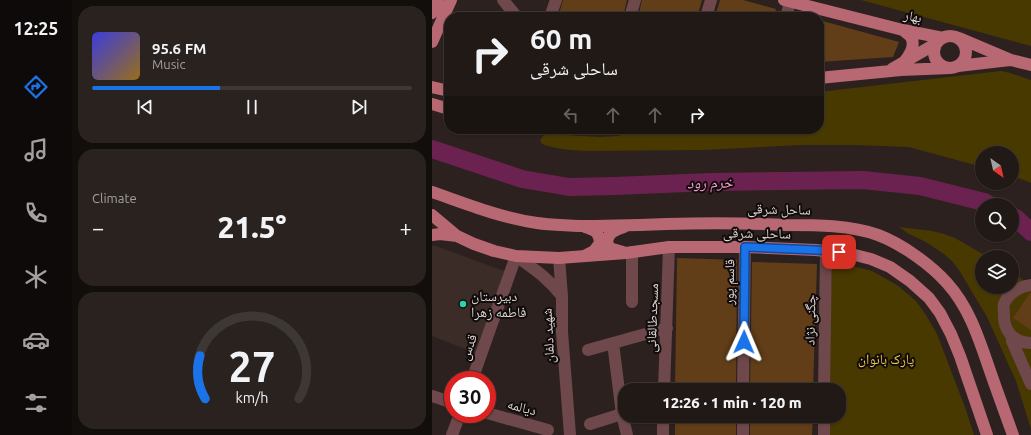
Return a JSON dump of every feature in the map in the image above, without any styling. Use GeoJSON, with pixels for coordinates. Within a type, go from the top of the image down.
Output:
{"type":"FeatureCollection","features":[{"type":"Feature","properties":{"kind":"main road"},"geometry":{"type":"LineString","coordinates":[[432,13],[438,0]]}},
{"type":"Feature","properties":{"kind":"main road"},"geometry":{"type":"LineString","coordinates":[[446,12],[451,0]]}},
{"type":"Feature","properties":{"kind":"main road","name":"بهار"},"geometry":{"type":"LineString","coordinates":[[787,1],[940,40]]}},
{"type":"Feature","properties":{"kind":"main road"},"geometry":{"type":"LineString","coordinates":[[432,42],[444,15]]}},
{"type":"Feature","properties":{"kind":"main road"},"geometry":{"type":"LineString","coordinates":[[903,30],[911,38],[912,46],[910,54],[903,63]]}},
{"type":"Feature","properties":{"kind":"main road"},"geometry":{"type":"LineString","coordinates":[[887,72],[940,40],[951,36],[1011,60],[1031,66]]}},
{"type":"Feature","properties":{"kind":"main road"},"geometry":{"type":"LineString","coordinates":[[940,40],[934,51],[936,59],[942,65],[954,67],[964,60],[967,52],[965,44],[959,38]]}},
{"type":"Feature","properties":{"kind":"main road"},"geometry":{"type":"LineString","coordinates":[[824,78],[954,67],[1011,60]]}},
{"type":"Feature","properties":{"kind":"main road"},"geometry":{"type":"LineString","coordinates":[[432,87],[444,90]]}},
{"type":"Feature","properties":{"kind":"main road"},"geometry":{"type":"LineString","coordinates":[[432,104],[444,108]]}},
{"type":"Feature","properties":{"kind":"main road","name":"ساحل شرقی"},"geometry":{"type":"LineString","coordinates":[[432,192],[509,218],[537,223],[578,226],[736,223],[818,225],[855,229],[878,235],[905,248],[928,265],[948,284],[972,323],[1013,435]]}},
{"type":"Feature","properties":{"kind":"main road","name":"ساحلی شرقی"},"geometry":{"type":"LineString","coordinates":[[432,215],[457,236],[494,251],[516,256],[558,258],[583,257],[669,247],[745,247],[816,250],[851,254],[871,259],[890,267],[910,281],[929,298],[940,313],[960,356],[987,435]]}},
{"type":"Feature","properties":{"kind":"main road"},"geometry":{"type":"LineString","coordinates":[[578,226],[590,228],[596,231],[599,236],[600,243],[594,251],[583,257]]}},
{"type":"Feature","properties":{"kind":"main road"},"geometry":{"type":"LineString","coordinates":[[627,226],[616,230],[608,236],[606,242],[609,248],[629,252]]}},
{"type":"Feature","properties":{"kind":"main road"},"geometry":{"type":"LineString","coordinates":[[432,235],[440,234],[457,236]]}},
{"type":"Feature","properties":{"kind":"street"},"geometry":{"type":"LineString","coordinates":[[503,0],[513,12]]}},
{"type":"Feature","properties":{"kind":"street"},"geometry":{"type":"LineString","coordinates":[[552,12],[556,0]]}},
{"type":"Feature","properties":{"kind":"street"},"geometry":{"type":"LineString","coordinates":[[631,12],[635,0]]}},
{"type":"Feature","properties":{"kind":"street"},"geometry":{"type":"LineString","coordinates":[[707,12],[711,0]]}},
{"type":"Feature","properties":{"kind":"street"},"geometry":{"type":"LineString","coordinates":[[786,12],[787,1]]}},
{"type":"Feature","properties":{"kind":"street","name":"مسجدطالقانی"},"geometry":{"type":"LineString","coordinates":[[664,383],[669,247]]}},
{"type":"Feature","properties":{"kind":"street","name":"قاسم پور"},"geometry":{"type":"LineString","coordinates":[[743,383],[745,247]]}},
{"type":"Feature","properties":{"kind":"street","name":"چگنی نژاد"},"geometry":{"type":"LineString","coordinates":[[824,383],[826,251]]}},
{"type":"Feature","properties":{"kind":"street"},"geometry":{"type":"LineString","coordinates":[[629,252],[632,302]]}},
{"type":"Feature","properties":{"kind":"street","name":"شهید دلفان"},"geometry":{"type":"LineString","coordinates":[[516,256],[541,274],[562,296],[562,332],[570,435]]}},
{"type":"Feature","properties":{"kind":"street","name":"قدس"},"geometry":{"type":"LineString","coordinates":[[475,371],[516,256]]}},
{"type":"Feature","properties":{"kind":"street"},"geometry":{"type":"LineString","coordinates":[[558,258],[562,296]]}},
{"type":"Feature","properties":{"kind":"street"},"geometry":{"type":"LineString","coordinates":[[1031,285],[1022,287],[1009,296],[1004,304],[1003,316],[1006,328],[1012,337],[1020,342],[1031,343]]}},
{"type":"Feature","properties":{"kind":"street"},"geometry":{"type":"LineString","coordinates":[[588,350],[667,328]]}},
{"type":"Feature","properties":{"kind":"street"},"geometry":{"type":"LineString","coordinates":[[1012,337],[1012,341],[1031,384]]}},
{"type":"Feature","properties":{"kind":"street"},"geometry":{"type":"LineString","coordinates":[[613,343],[619,383]]}},
{"type":"Feature","properties":{"kind":"street"},"geometry":{"type":"LineString","coordinates":[[432,396],[444,400]]}},
{"type":"Feature","properties":{"kind":"street"},"geometry":{"type":"LineString","coordinates":[[590,424],[618,415]]}},
{"type":"Feature","properties":{"kind":"street","name":"دیالمه"},"geometry":{"type":"LineString","coordinates":[[496,416],[548,430]]}},
{"type":"Feature","properties":{"kind":"street"},"geometry":{"type":"LineString","coordinates":[[452,435],[457,423]]}},
{"type":"Feature","properties":{"kind":"street"},"geometry":{"type":"LineString","coordinates":[[625,423],[627,435]]}},
{"type":"Feature","properties":{"kind":"street"},"geometry":{"type":"LineString","coordinates":[[663,423],[663,435]]}},
{"type":"Feature","properties":{"kind":"street"},"geometry":{"type":"LineString","coordinates":[[743,423],[743,435]]}},
{"type":"Feature","properties":{"kind":"street"},"geometry":{"type":"LineString","coordinates":[[824,423],[824,435]]}},
{"type":"Feature","properties":{"kind":"shaded area","name":"دبیرستان فاطمه زهرا"},"geometry":{"type":"Polygon","coordinates":[[[433,245],[507,272],[476,353],[432,336],[433,245]]]}},
{"type":"Feature","properties":{"kind":"green space"},"geometry":{"type":"Polygon","coordinates":[[[861,0],[1031,0],[1031,46],[861,0]]]}},
{"type":"Feature","properties":{"kind":"green space"},"geometry":{"type":"Polygon","coordinates":[[[1001,71],[1031,80],[1031,183],[1019,178],[1019,146],[975,146],[975,165],[909,147],[801,145],[704,150],[584,151],[552,147],[542,144],[540,140],[547,134],[600,137],[625,134],[824,134],[824,91],[1001,71]]]}},
{"type":"Feature","properties":{"kind":"green space"},"geometry":{"type":"Polygon","coordinates":[[[899,227],[944,234],[955,238],[976,250],[975,294],[1019,294],[1019,277],[1031,287],[1031,429],[1016,381],[987,317],[959,270],[944,254],[926,242],[909,234],[899,227]]]}},
{"type":"Feature","properties":{"kind":"green space","name":"پارک بانوان"},"geometry":{"type":"Polygon","coordinates":[[[832,263],[849,265],[872,271],[897,285],[916,301],[926,315],[937,334],[974,435],[827,435],[827,423],[846,423],[846,383],[828,383],[832,263]]]}},
{"type":"Feature","properties":{"kind":"building"},"geometry":{"type":"Polygon","coordinates":[[[563,0],[627,0],[624,12],[559,12],[563,0]]]}},
{"type":"Feature","properties":{"kind":"building"},"geometry":{"type":"Polygon","coordinates":[[[642,0],[702,0],[698,12],[639,12],[642,0]]]}},
{"type":"Feature","properties":{"kind":"building"},"geometry":{"type":"Polygon","coordinates":[[[720,0],[743,0],[776,9],[775,12],[716,12],[720,0]]]}},
{"type":"Feature","properties":{"kind":"building"},"geometry":{"type":"Polygon","coordinates":[[[824,21],[899,42],[893,57],[824,62],[824,21]]]}},
{"type":"Feature","properties":{"kind":"building"},"geometry":{"type":"Polygon","coordinates":[[[677,258],[737,260],[736,383],[675,383],[677,258]]]}},
{"type":"Feature","properties":{"kind":"building"},"geometry":{"type":"Polygon","coordinates":[[[752,262],[817,264],[813,383],[750,383],[752,262]]]}},
{"type":"Feature","properties":{"kind":"building"},"geometry":{"type":"Polygon","coordinates":[[[1031,293],[1031,330],[1013,318],[1031,293]]]}},
{"type":"Feature","properties":{"kind":"building"},"geometry":{"type":"Polygon","coordinates":[[[675,423],[736,423],[736,435],[675,435],[675,423]]]}},
{"type":"Feature","properties":{"kind":"building"},"geometry":{"type":"Polygon","coordinates":[[[750,423],[813,423],[812,435],[750,435],[750,423]]]}},
{"type":"Feature","properties":{"kind":"waterway","name":"خرم رود"},"geometry":{"type":"LineString","coordinates":[[432,149],[522,179],[569,187],[711,182],[863,180],[920,186],[975,200]]}},
{"type":"Feature","properties":{"kind":"waterway","name":"خرم رود"},"geometry":{"type":"LineString","coordinates":[[1019,221],[1031,232]]}},
{"type":"Feature","properties":{"kind":"place","name":"دبیرستان فاطمه زهرا"},"geometry":{"type":"Point","coordinates":[463,304]}},
{"type":"Feature","properties":{"kind":"route"},"geometry":{"type":"LineString","coordinates":[[744,342],[745,247],[839,252]]}}]}
